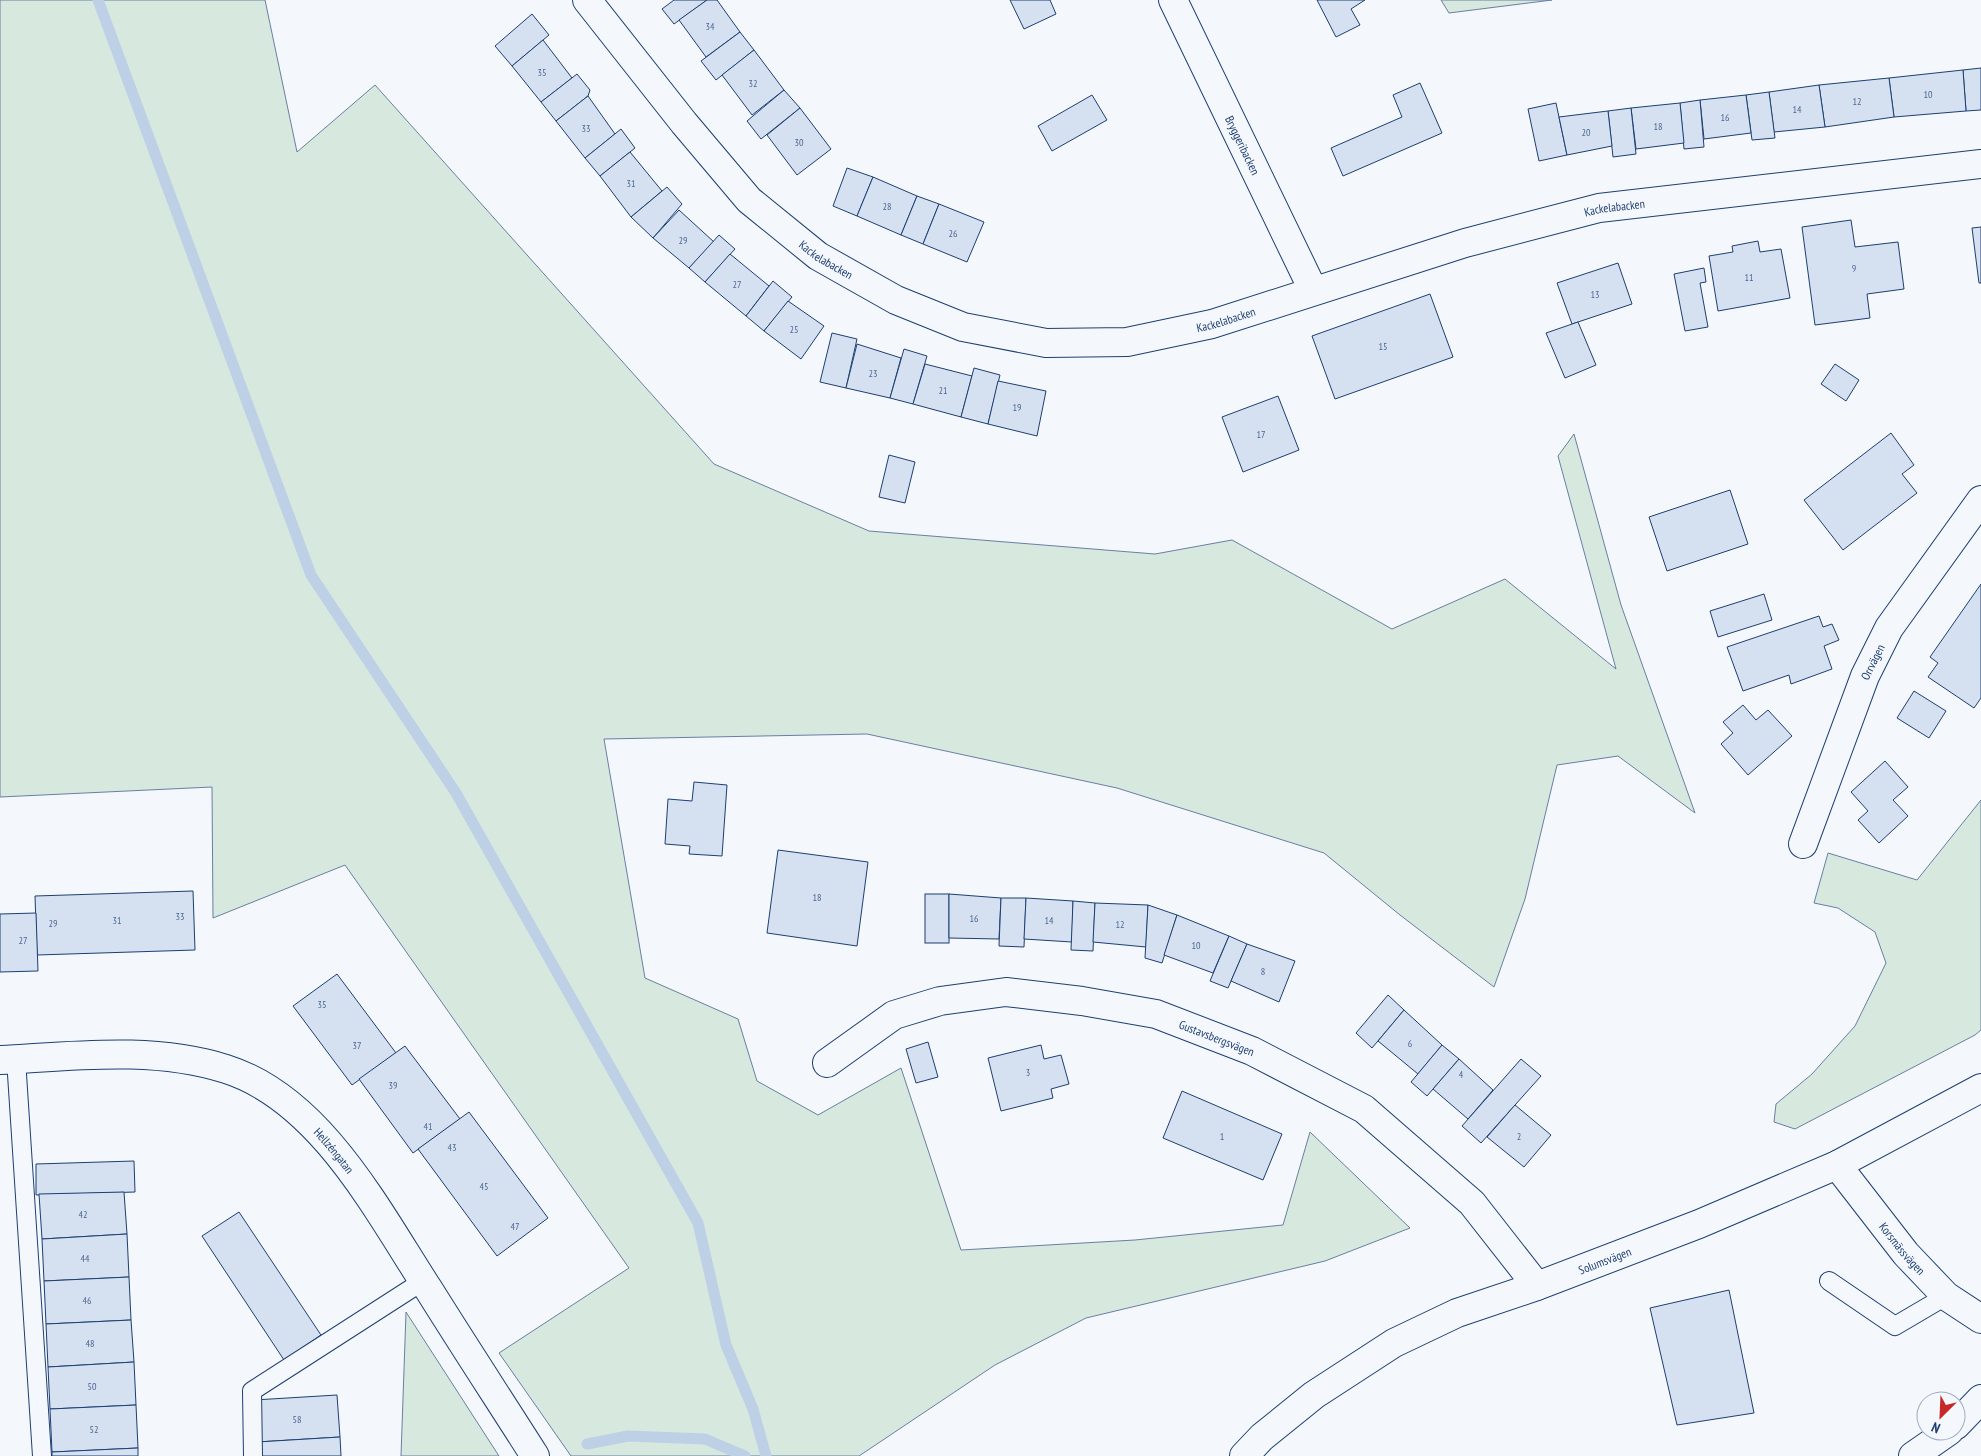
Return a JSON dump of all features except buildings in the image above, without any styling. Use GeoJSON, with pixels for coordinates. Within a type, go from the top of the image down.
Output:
{"type":"FeatureCollection","features":[{"type":"Feature","properties":{"kind":"street","name":"Kackelabacken"},"geometry":{"type":"LineString","coordinates":[[587,0],[684,123],[749,200],[818,256],[896,300],[964,326],[1046,343],[1127,342],[1212,324],[1466,243],[1599,208],[1981,164]]}},
{"type":"Feature","properties":{"kind":"street","name":"Bryggeribacken"},"geometry":{"type":"LineString","coordinates":[[1173,0],[1314,290]]}},
{"type":"Feature","properties":{"kind":"street","name":"Orrvägen"},"geometry":{"type":"LineString","coordinates":[[1803,844],[1865,676],[1889,628],[1981,500]]}},
{"type":"Feature","properties":{"kind":"street","name":"Gustavsbergsvägen"},"geometry":{"type":"LineString","coordinates":[[827,1063],[894,1015],[940,1001],[1006,992],[1082,1001],[1156,1014],[1252,1051],[1364,1109],[1472,1203],[1537,1286]]}},
{"type":"Feature","properties":{"kind":"street","name":"Hellzéngatan"},"geometry":{"type":"LineString","coordinates":[[8,1059],[117,1054],[181,1059],[227,1069],[266,1088],[304,1117],[338,1154],[369,1197],[535,1456]]}},
{"type":"Feature","properties":{"kind":"street","name":"Solumsvägen"},"geometry":{"type":"LineString","coordinates":[[1244,1456],[1262,1437],[1314,1395],[1394,1343],[1457,1313],[1537,1286],[1699,1224],[1837,1165],[1981,1088]]}},
{"type":"Feature","properties":{"kind":"street","name":"Korsmässvägen"},"geometry":{"type":"LineString","coordinates":[[1837,1165],[1906,1254],[1946,1296],[1981,1319]]}},
{"type":"Feature","properties":{"kind":"street"},"geometry":{"type":"LineString","coordinates":[[1966,1414],[1981,1398]]}},
{"type":"Feature","properties":{"kind":"street"},"geometry":{"type":"LineString","coordinates":[[1913,1456],[1935,1441]]}},
{"type":"Feature","properties":{"kind":"lane"},"geometry":{"type":"LineString","coordinates":[[8,1059],[42,1456]]}},
{"type":"Feature","properties":{"kind":"lane"},"geometry":{"type":"LineString","coordinates":[[253,1456],[252,1391],[423,1281]]}},
{"type":"Feature","properties":{"kind":"lane"},"geometry":{"type":"LineString","coordinates":[[1828,1282],[1894,1326],[1946,1296]]}},
{"type":"Feature","properties":{"kind":"shaded area"},"geometry":{"type":"Polygon","coordinates":[[[0,0],[265,0],[297,152],[375,85],[714,464],[869,531],[1155,554],[1232,540],[1392,629],[1505,579],[1616,669],[1558,456],[1574,434],[1621,605],[1695,813],[1618,756],[1557,765],[1525,899],[1494,987],[1400,915],[1324,853],[1117,788],[867,734],[604,739],[645,978],[738,1019],[757,1081],[818,1115],[901,1068],[961,1250],[1135,1240],[1283,1225],[1310,1132],[1410,1228],[1325,1261],[1086,1318],[995,1365],[859,1456],[571,1456],[499,1353],[629,1268],[345,865],[213,918],[212,787],[0,797],[0,0]]]}},
{"type":"Feature","properties":{"kind":"shaded area"},"geometry":{"type":"Polygon","coordinates":[[[1441,0],[1552,0],[1449,13],[1441,0]]]}},
{"type":"Feature","properties":{"kind":"shaded area"},"geometry":{"type":"Polygon","coordinates":[[[1981,800],[1981,1030],[1975,1035],[1795,1129],[1774,1122],[1776,1104],[1812,1074],[1855,1026],[1886,963],[1875,932],[1838,908],[1814,903],[1828,853],[1917,880],[1981,800]]]}},
{"type":"Feature","properties":{"kind":"shaded area"},"geometry":{"type":"Polygon","coordinates":[[[406,1312],[499,1456],[401,1456],[406,1312]]]}},
{"type":"Feature","properties":{"kind":"waterway"},"geometry":{"type":"LineString","coordinates":[[98,0],[311,575],[456,793],[698,1223],[726,1345],[753,1409],[766,1456]]}},
{"type":"Feature","properties":{"kind":"waterway"},"geometry":{"type":"LineString","coordinates":[[587,1444],[628,1436],[705,1439],[745,1456]]}}]}
